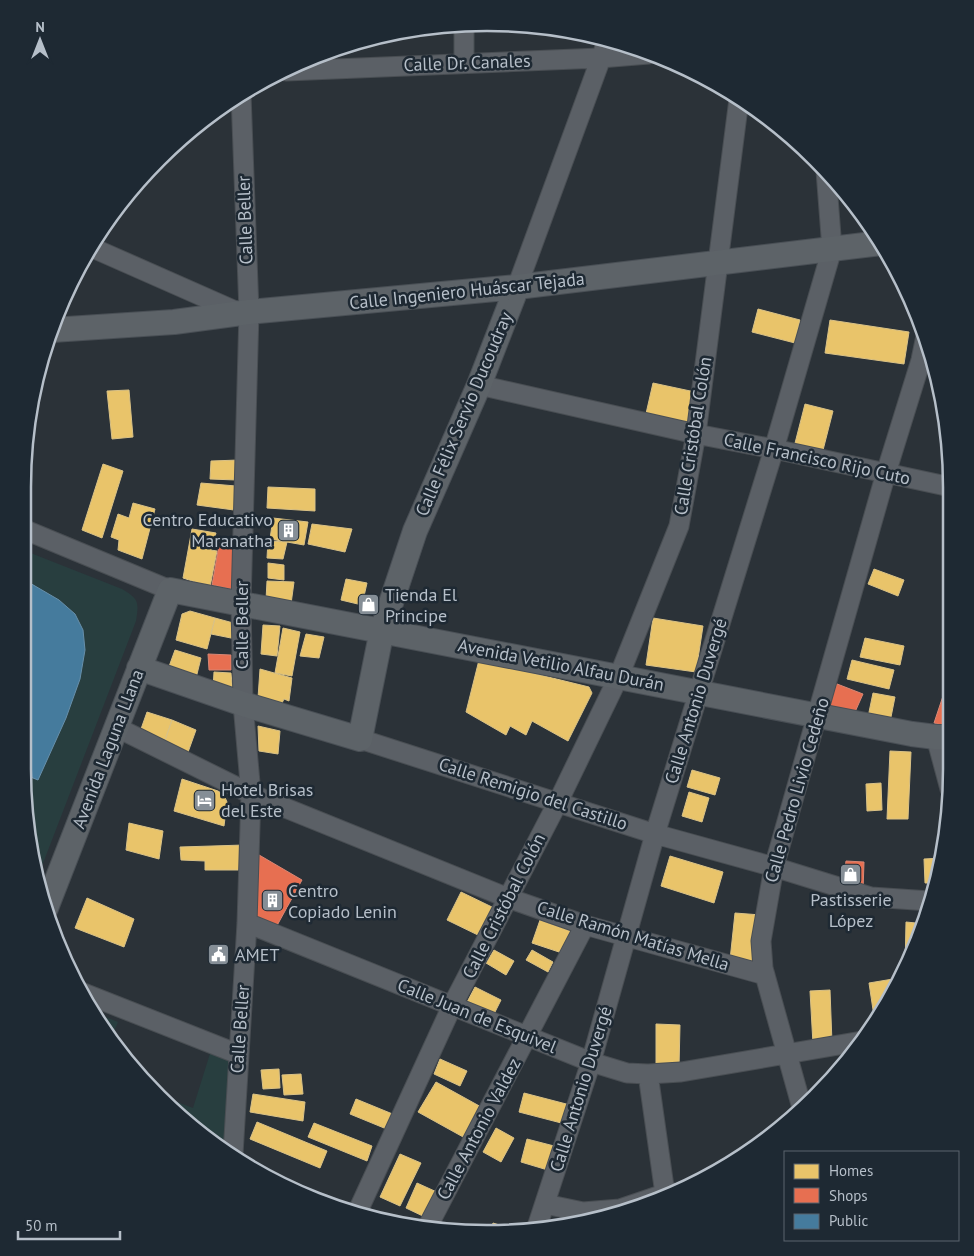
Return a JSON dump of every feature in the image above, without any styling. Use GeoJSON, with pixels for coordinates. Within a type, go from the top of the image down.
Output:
{"type":"FeatureCollection","features":[{"type":"Feature","properties":{"kind":"main road","name":"Calle Ingeniero Huáscar Tejada"},"geometry":{"type":"LineString","coordinates":[[60,330],[174,322],[244,312],[517,287],[872,244]]}},
{"type":"Feature","properties":{"kind":"main road","name":"Calle Félix Servio Ducoudray"},"geometry":{"type":"LineString","coordinates":[[360,739],[382,630],[415,531],[479,385],[517,287]]}},
{"type":"Feature","properties":{"kind":"main road","name":"Avenida Vetilio Alfau Durán"},"geometry":{"type":"LineString","coordinates":[[170,590],[699,693],[943,737]]}},
{"type":"Feature","properties":{"kind":"main road","name":"Avenida Laguna Llana"},"geometry":{"type":"LineString","coordinates":[[50,898],[170,590]]}},
{"type":"Feature","properties":{"kind":"main road","name":"Calle Remigio del Castillo"},"geometry":{"type":"LineString","coordinates":[[140,668],[243,704],[360,739]]}},
{"type":"Feature","properties":{"kind":"street"},"geometry":{"type":"LineString","coordinates":[[464,32],[464,63]]}},
{"type":"Feature","properties":{"kind":"street","name":"Calle Félix Servio Ducoudray"},"geometry":{"type":"LineString","coordinates":[[517,287],[605,47]]}},
{"type":"Feature","properties":{"kind":"street","name":"Calle Dr. Canales"},"geometry":{"type":"LineString","coordinates":[[303,70],[634,55]]}},
{"type":"Feature","properties":{"kind":"street","name":"Calle Beller"},"geometry":{"type":"LineString","coordinates":[[233,1148],[248,922],[251,794],[243,704],[241,603],[244,312],[241,103]]}},
{"type":"Feature","properties":{"kind":"street","name":"Calle Cristóbal Colón"},"geometry":{"type":"LineString","coordinates":[[359,1206],[452,1006],[558,802],[619,676],[679,526],[696,434],[716,264],[738,107]]}},
{"type":"Feature","properties":{"kind":"street","name":"Calle Antonio Duvergé"},"geometry":{"type":"LineString","coordinates":[[538,1222],[591,1062],[655,834],[774,449],[832,249],[827,184]]}},
{"type":"Feature","properties":{"kind":"street"},"geometry":{"type":"LineString","coordinates":[[98,250],[244,312]]}},
{"type":"Feature","properties":{"kind":"street","name":"Calle Pedro Livio Cedeño"},"geometry":{"type":"LineString","coordinates":[[800,1100],[763,968],[760,941],[774,867],[886,473],[922,353]]}},
{"type":"Feature","properties":{"kind":"street","name":"Calle Francisco Rijo Cuto"},"geometry":{"type":"LineString","coordinates":[[479,385],[696,434],[943,485]]}},
{"type":"Feature","properties":{"kind":"street"},"geometry":{"type":"LineString","coordinates":[[31,532],[170,590]]}},
{"type":"Feature","properties":{"kind":"street","name":"Calle Ramón Matías Mella"},"geometry":{"type":"LineString","coordinates":[[116,727],[251,794],[508,898],[585,926],[765,975]]}},
{"type":"Feature","properties":{"kind":"street","name":"Calle Remigio del Castillo"},"geometry":{"type":"LineString","coordinates":[[360,739],[655,834],[774,867],[871,897],[923,901]]}},
{"type":"Feature","properties":{"kind":"street","name":"Calle Juan de Esquivel"},"geometry":{"type":"LineString","coordinates":[[248,922],[528,1037],[591,1062],[627,1073],[680,1072],[851,1043]]}},
{"type":"Feature","properties":{"kind":"street","name":"Calle Antonio Valdez"},"geometry":{"type":"LineString","coordinates":[[431,1221],[585,926]]}},
{"type":"Feature","properties":{"kind":"street"},"geometry":{"type":"LineString","coordinates":[[92,996],[238,1054]]}},
{"type":"Feature","properties":{"kind":"street"},"geometry":{"type":"LineString","coordinates":[[648,1074],[666,1188]]}},
{"type":"Feature","properties":{"kind":"street"},"geometry":{"type":"LineString","coordinates":[[544,1204],[583,1212],[597,1211]]}},
{"type":"Feature","properties":{"kind":"green space"},"geometry":{"type":"Polygon","coordinates":[[[31,553],[122,589],[135,599],[137,605],[136,621],[42,866],[32,799],[31,553]]]}},
{"type":"Feature","properties":{"kind":"green space"},"geometry":{"type":"Polygon","coordinates":[[[105,1017],[118,1022],[114,1031],[105,1017]]]}},
{"type":"Feature","properties":{"kind":"green space"},"geometry":{"type":"Polygon","coordinates":[[[213,1044],[238,1054],[233,1148],[210,1131],[176,1102],[193,1108],[213,1044]]]}},
{"type":"Feature","properties":{"kind":"building: Homes"},"geometry":{"type":"Polygon","coordinates":[[[758,309],[800,320],[795,343],[752,332],[758,309]]]}},
{"type":"Feature","properties":{"kind":"building: Homes"},"geometry":{"type":"Polygon","coordinates":[[[830,320],[909,332],[904,364],[825,353],[830,320]]]}},
{"type":"Feature","properties":{"kind":"building: Homes"},"geometry":{"type":"Polygon","coordinates":[[[653,383],[695,392],[687,427],[645,418],[653,383]]]}},
{"type":"Feature","properties":{"kind":"building: Homes"},"geometry":{"type":"Polygon","coordinates":[[[129,390],[133,437],[112,439],[107,391],[129,390]]]}},
{"type":"Feature","properties":{"kind":"building: Homes"},"geometry":{"type":"Polygon","coordinates":[[[805,404],[833,411],[821,458],[793,451],[805,404]]]}},
{"type":"Feature","properties":{"kind":"building: Homes"},"geometry":{"type":"Polygon","coordinates":[[[239,460],[236,480],[210,479],[211,461],[239,460]]]}},
{"type":"Feature","properties":{"kind":"building: Homes"},"geometry":{"type":"Polygon","coordinates":[[[103,464],[123,471],[102,538],[82,530],[103,464]]]}},
{"type":"Feature","properties":{"kind":"building: Homes"},"geometry":{"type":"Polygon","coordinates":[[[201,483],[236,486],[234,510],[197,505],[201,483]]]}},
{"type":"Feature","properties":{"kind":"building: Homes"},"geometry":{"type":"Polygon","coordinates":[[[268,487],[315,489],[315,511],[267,508],[268,487]]]}},
{"type":"Feature","properties":{"kind":"building: Homes"},"geometry":{"type":"Polygon","coordinates":[[[133,503],[155,509],[142,559],[118,550],[119,540],[111,537],[118,514],[129,518],[133,503]]]}},
{"type":"Feature","properties":{"kind":"building: Homes","name":"Centro Educativo Maranatha"},"geometry":{"type":"Polygon","coordinates":[[[273,518],[308,522],[304,545],[270,539],[273,518]]]}},
{"type":"Feature","properties":{"kind":"building: Homes"},"geometry":{"type":"Polygon","coordinates":[[[312,524],[352,529],[345,552],[308,544],[312,524]]]}},
{"type":"Feature","properties":{"kind":"building: Homes"},"geometry":{"type":"Polygon","coordinates":[[[192,529],[216,533],[211,550],[217,551],[210,587],[183,578],[192,529]]]}},
{"type":"Feature","properties":{"kind":"building: Homes"},"geometry":{"type":"Polygon","coordinates":[[[268,541],[287,542],[283,559],[267,558],[268,541]]]}},
{"type":"Feature","properties":{"kind":"building: Homes"},"geometry":{"type":"Polygon","coordinates":[[[268,563],[284,565],[284,580],[268,578],[268,563]]]}},
{"type":"Feature","properties":{"kind":"building: Homes"},"geometry":{"type":"Polygon","coordinates":[[[874,569],[904,580],[898,596],[868,584],[874,569]]]}},
{"type":"Feature","properties":{"kind":"building: Homes"},"geometry":{"type":"Polygon","coordinates":[[[346,579],[367,583],[362,605],[341,600],[346,579]]]}},
{"type":"Feature","properties":{"kind":"building: Homes"},"geometry":{"type":"Polygon","coordinates":[[[267,581],[294,582],[291,604],[266,600],[267,581]]]}},
{"type":"Feature","properties":{"kind":"building: Homes"},"geometry":{"type":"Polygon","coordinates":[[[190,611],[215,618],[207,649],[176,640],[182,614],[190,611]]]}},
{"type":"Feature","properties":{"kind":"building: Homes"},"geometry":{"type":"Polygon","coordinates":[[[215,618],[237,624],[236,639],[211,634],[215,618]]]}},
{"type":"Feature","properties":{"kind":"building: Homes"},"geometry":{"type":"Polygon","coordinates":[[[653,618],[703,626],[696,672],[646,665],[653,618]]]}},
{"type":"Feature","properties":{"kind":"building: Homes"},"geometry":{"type":"Polygon","coordinates":[[[263,625],[280,626],[277,656],[261,654],[263,625]]]}},
{"type":"Feature","properties":{"kind":"building: Homes"},"geometry":{"type":"Polygon","coordinates":[[[283,628],[300,632],[292,676],[275,673],[283,628]]]}},
{"type":"Feature","properties":{"kind":"building: Homes"},"geometry":{"type":"Polygon","coordinates":[[[306,634],[324,637],[319,658],[300,656],[306,634]]]}},
{"type":"Feature","properties":{"kind":"building: Homes"},"geometry":{"type":"Polygon","coordinates":[[[865,638],[904,646],[900,665],[860,657],[865,638]]]}},
{"type":"Feature","properties":{"kind":"building: Homes"},"geometry":{"type":"Polygon","coordinates":[[[175,650],[201,658],[195,682],[167,672],[175,650]]]}},
{"type":"Feature","properties":{"kind":"building: Homes"},"geometry":{"type":"Polygon","coordinates":[[[479,660],[589,687],[592,693],[568,741],[532,721],[526,735],[510,726],[506,735],[466,712],[479,660]]]}},
{"type":"Feature","properties":{"kind":"building: Homes"},"geometry":{"type":"Polygon","coordinates":[[[852,660],[894,670],[889,689],[847,679],[852,660]]]}},
{"type":"Feature","properties":{"kind":"building: Homes"},"geometry":{"type":"Polygon","coordinates":[[[260,669],[292,678],[289,701],[284,699],[279,709],[258,698],[260,669]]]}},
{"type":"Feature","properties":{"kind":"building: Homes"},"geometry":{"type":"Polygon","coordinates":[[[214,672],[231,673],[233,694],[213,689],[214,672]]]}},
{"type":"Feature","properties":{"kind":"building: Homes"},"geometry":{"type":"Polygon","coordinates":[[[873,693],[895,697],[890,722],[868,717],[873,693]]]}},
{"type":"Feature","properties":{"kind":"building: Homes"},"geometry":{"type":"Polygon","coordinates":[[[147,712],[172,720],[164,743],[145,737],[141,729],[147,712]]]}},
{"type":"Feature","properties":{"kind":"building: Homes"},"geometry":{"type":"Polygon","coordinates":[[[172,720],[196,730],[187,755],[164,743],[172,720]]]}},
{"type":"Feature","properties":{"kind":"building: Homes"},"geometry":{"type":"Polygon","coordinates":[[[258,726],[280,731],[278,754],[259,751],[258,726]]]}},
{"type":"Feature","properties":{"kind":"building: Homes"},"geometry":{"type":"Polygon","coordinates":[[[890,751],[911,752],[908,819],[887,819],[890,751]]]}},
{"type":"Feature","properties":{"kind":"building: Homes"},"geometry":{"type":"Polygon","coordinates":[[[692,770],[720,778],[715,795],[687,787],[692,770]]]}},
{"type":"Feature","properties":{"kind":"building: Homes"},"geometry":{"type":"Polygon","coordinates":[[[182,779],[218,791],[224,795],[227,802],[224,826],[174,811],[182,779]]]}},
{"type":"Feature","properties":{"kind":"building: Homes"},"geometry":{"type":"Polygon","coordinates":[[[881,783],[882,810],[867,811],[866,784],[881,783]]]}},
{"type":"Feature","properties":{"kind":"building: Homes"},"geometry":{"type":"Polygon","coordinates":[[[689,792],[709,798],[702,822],[682,816],[689,792]]]}},
{"type":"Feature","properties":{"kind":"building: Homes"},"geometry":{"type":"Polygon","coordinates":[[[129,823],[163,831],[159,859],[126,850],[129,823]]]}},
{"type":"Feature","properties":{"kind":"building: Homes"},"geometry":{"type":"Polygon","coordinates":[[[244,845],[244,870],[205,870],[205,861],[181,860],[180,847],[244,845]]]}},
{"type":"Feature","properties":{"kind":"building: Homes"},"geometry":{"type":"Polygon","coordinates":[[[670,856],[723,872],[714,903],[661,886],[670,856]]]}},
{"type":"Feature","properties":{"kind":"building: Homes"},"geometry":{"type":"Polygon","coordinates":[[[934,858],[928,883],[925,883],[924,859],[934,858]]]}},
{"type":"Feature","properties":{"kind":"building: Homes"},"geometry":{"type":"Polygon","coordinates":[[[461,892],[494,908],[480,936],[447,920],[461,892]]]}},
{"type":"Feature","properties":{"kind":"building: Homes"},"geometry":{"type":"Polygon","coordinates":[[[87,898],[134,919],[124,947],[75,928],[87,898]]]}},
{"type":"Feature","properties":{"kind":"building: Homes"},"geometry":{"type":"Polygon","coordinates":[[[735,913],[761,915],[756,963],[730,960],[735,913]]]}},
{"type":"Feature","properties":{"kind":"building: Homes"},"geometry":{"type":"Polygon","coordinates":[[[540,920],[573,932],[565,954],[532,943],[540,920]]]}},
{"type":"Feature","properties":{"kind":"building: Homes"},"geometry":{"type":"Polygon","coordinates":[[[906,922],[916,923],[908,943],[905,949],[906,922]]]}},
{"type":"Feature","properties":{"kind":"building: Homes"},"geometry":{"type":"Polygon","coordinates":[[[494,950],[514,961],[506,975],[486,963],[494,950]]]}},
{"type":"Feature","properties":{"kind":"building: Homes"},"geometry":{"type":"Polygon","coordinates":[[[532,950],[553,962],[548,972],[526,960],[532,950]]]}},
{"type":"Feature","properties":{"kind":"building: Homes"},"geometry":{"type":"Polygon","coordinates":[[[892,979],[873,1011],[869,983],[892,979]]]}},
{"type":"Feature","properties":{"kind":"building: Homes"},"geometry":{"type":"Polygon","coordinates":[[[475,987],[501,1000],[492,1018],[466,1004],[475,987]]]}},
{"type":"Feature","properties":{"kind":"building: Homes"},"geometry":{"type":"Polygon","coordinates":[[[830,990],[832,1043],[813,1044],[810,991],[830,990]]]}},
{"type":"Feature","properties":{"kind":"building: Homes"},"geometry":{"type":"Polygon","coordinates":[[[656,1024],[680,1025],[679,1067],[656,1066],[656,1024]]]}},
{"type":"Feature","properties":{"kind":"building: Homes"},"geometry":{"type":"Polygon","coordinates":[[[440,1059],[467,1071],[460,1086],[434,1074],[440,1059]]]}},
{"type":"Feature","properties":{"kind":"building: Homes"},"geometry":{"type":"Polygon","coordinates":[[[279,1069],[280,1088],[263,1089],[261,1070],[279,1069]]]}},
{"type":"Feature","properties":{"kind":"building: Homes"},"geometry":{"type":"Polygon","coordinates":[[[301,1074],[303,1094],[284,1095],[282,1075],[301,1074]]]}},
{"type":"Feature","properties":{"kind":"building: Homes"},"geometry":{"type":"Polygon","coordinates":[[[436,1082],[483,1108],[465,1138],[418,1112],[436,1082]]]}},
{"type":"Feature","properties":{"kind":"building: Homes"},"geometry":{"type":"Polygon","coordinates":[[[524,1093],[574,1106],[569,1125],[519,1112],[524,1093]]]}},
{"type":"Feature","properties":{"kind":"building: Homes"},"geometry":{"type":"Polygon","coordinates":[[[253,1094],[305,1102],[303,1121],[250,1112],[253,1094]]]}},
{"type":"Feature","properties":{"kind":"building: Homes"},"geometry":{"type":"Polygon","coordinates":[[[356,1099],[395,1115],[389,1130],[350,1114],[356,1099]]]}},
{"type":"Feature","properties":{"kind":"building: Homes"},"geometry":{"type":"Polygon","coordinates":[[[257,1122],[327,1151],[320,1168],[250,1139],[257,1122]]]}},
{"type":"Feature","properties":{"kind":"building: Homes"},"geometry":{"type":"Polygon","coordinates":[[[314,1123],[372,1146],[367,1161],[308,1137],[314,1123]]]}},
{"type":"Feature","properties":{"kind":"building: Homes"},"geometry":{"type":"Polygon","coordinates":[[[496,1128],[514,1138],[501,1162],[483,1152],[496,1128]]]}},
{"type":"Feature","properties":{"kind":"building: Homes"},"geometry":{"type":"Polygon","coordinates":[[[527,1139],[558,1147],[551,1171],[521,1162],[527,1139]]]}},
{"type":"Feature","properties":{"kind":"building: Homes"},"geometry":{"type":"Polygon","coordinates":[[[400,1154],[421,1163],[400,1206],[380,1197],[400,1154]]]}},
{"type":"Feature","properties":{"kind":"building: Homes"},"geometry":{"type":"Polygon","coordinates":[[[417,1183],[439,1193],[427,1218],[406,1208],[417,1183]]]}},
{"type":"Feature","properties":{"kind":"building: Shops"},"geometry":{"type":"Polygon","coordinates":[[[220,539],[240,542],[235,590],[212,585],[220,539]]]}},
{"type":"Feature","properties":{"kind":"building: Shops"},"geometry":{"type":"Polygon","coordinates":[[[208,654],[231,655],[231,670],[209,670],[208,654]]]}},
{"type":"Feature","properties":{"kind":"building: Shops"},"geometry":{"type":"Polygon","coordinates":[[[832,682],[863,694],[855,712],[827,708],[832,682]]]}},
{"type":"Feature","properties":{"kind":"building: Shops"},"geometry":{"type":"Polygon","coordinates":[[[943,696],[943,726],[934,723],[943,696]]]}},
{"type":"Feature","properties":{"kind":"building: Shops","name":"Centro Copiado Lenin"},"geometry":{"type":"Polygon","coordinates":[[[254,852],[302,880],[274,931],[252,923],[254,852]]]}},
{"type":"Feature","properties":{"kind":"building: Shops"},"geometry":{"type":"Polygon","coordinates":[[[846,861],[864,862],[863,891],[843,882],[846,861]]]}},
{"type":"Feature","properties":{"kind":"building: Public"},"geometry":{"type":"Polygon","coordinates":[[[31,584],[59,600],[75,614],[83,630],[85,650],[80,679],[66,718],[38,780],[31,777],[31,584]]]}},
{"type":"Feature","properties":{"kind":"place","name":"Centro Educativo Maranatha"},"geometry":{"type":"Point","coordinates":[289,530]}},
{"type":"Feature","properties":{"kind":"place","name":"Tienda El Principe"},"geometry":{"type":"Point","coordinates":[369,605]}},
{"type":"Feature","properties":{"kind":"place","name":"Hotel Brisas del Este"},"geometry":{"type":"Point","coordinates":[205,800]}},
{"type":"Feature","properties":{"kind":"place","name":"Pastisserie López"},"geometry":{"type":"Point","coordinates":[851,875]}},
{"type":"Feature","properties":{"kind":"place","name":"Centro Copiado Lenin"},"geometry":{"type":"Point","coordinates":[272,901]}},
{"type":"Feature","properties":{"kind":"place","name":"AMET"},"geometry":{"type":"Point","coordinates":[219,955]}}]}
